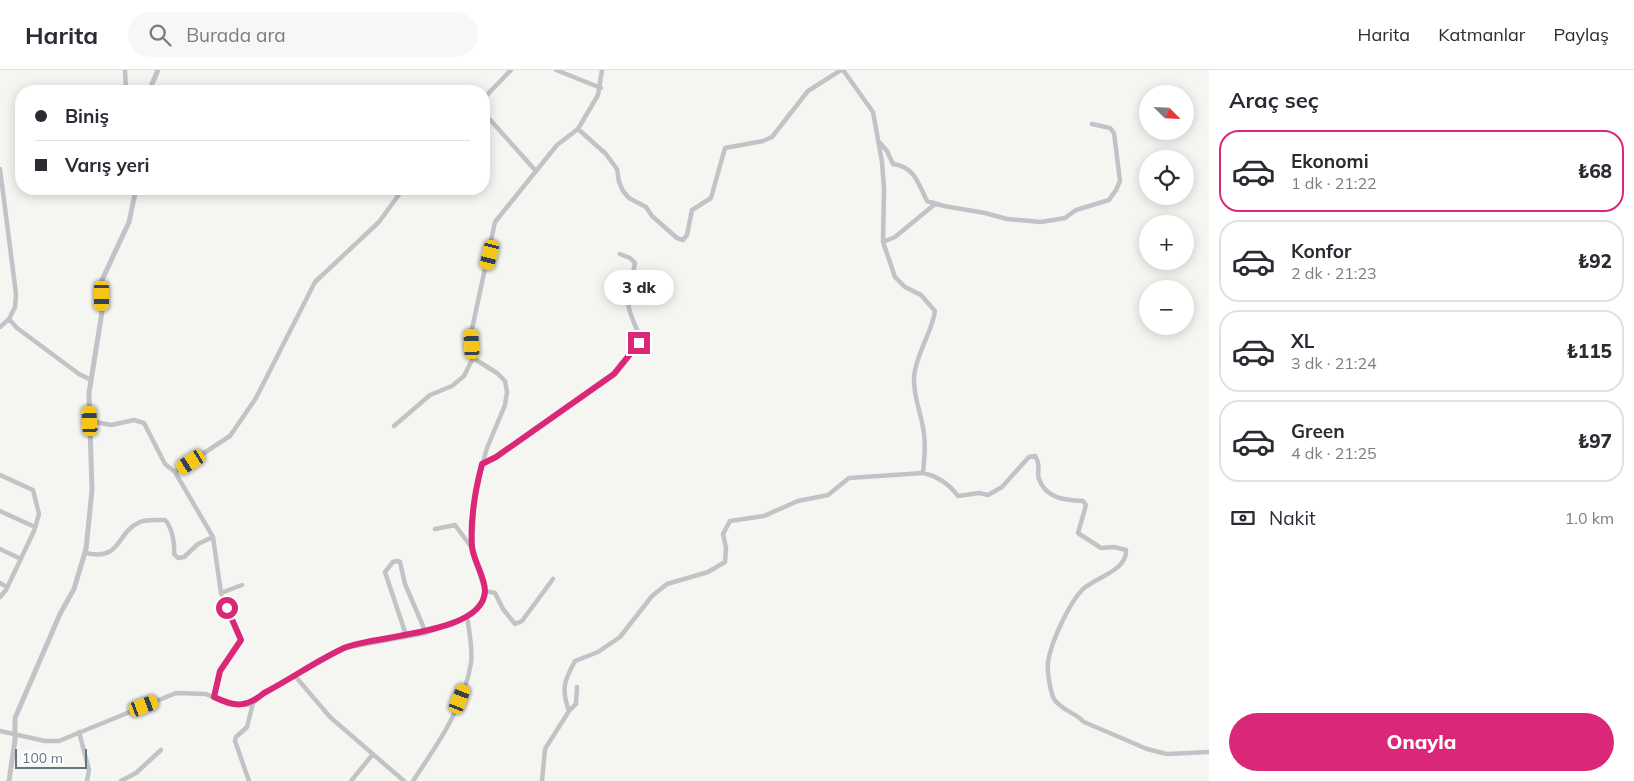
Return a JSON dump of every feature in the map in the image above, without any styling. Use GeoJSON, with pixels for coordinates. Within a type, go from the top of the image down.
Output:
{"type":"FeatureCollection","features":[{"type":"Feature","properties":{"kind":"street"},"geometry":{"type":"LineString","coordinates":[[125,70],[126,85]]}},
{"type":"Feature","properties":{"kind":"street"},"geometry":{"type":"LineString","coordinates":[[152,85],[158,70]]}},
{"type":"Feature","properties":{"kind":"street"},"geometry":{"type":"LineString","coordinates":[[490,92],[511,70]]}},
{"type":"Feature","properties":{"kind":"street"},"geometry":{"type":"LineString","coordinates":[[556,70],[601,88]]}},
{"type":"Feature","properties":{"kind":"street"},"geometry":{"type":"LineString","coordinates":[[394,426],[430,395],[459,383],[473,358],[472,329],[490,255],[492,231],[495,222],[557,145],[578,129],[601,88],[602,70]]}},
{"type":"Feature","properties":{"kind":"street"},"geometry":{"type":"LineString","coordinates":[[578,129],[606,154],[616,169],[619,182],[629,198],[646,207],[652,216],[664,227],[677,238],[683,240],[687,235],[692,210],[711,198],[726,148],[764,141],[772,136],[808,91],[842,70],[873,112],[879,142],[884,189],[883,242],[895,277],[905,287],[921,295],[935,310],[934,320],[919,356],[914,377],[925,436],[923,473]]}},
{"type":"Feature","properties":{"kind":"street"},"geometry":{"type":"LineString","coordinates":[[490,120],[536,171]]}},
{"type":"Feature","properties":{"kind":"street"},"geometry":{"type":"LineString","coordinates":[[879,142],[887,151],[893,164],[908,168],[913,174],[927,201],[1007,219],[1041,222],[1065,218],[1076,210],[1109,200],[1120,181],[1114,133],[1110,128],[1092,124]]}},
{"type":"Feature","properties":{"kind":"street"},"geometry":{"type":"LineString","coordinates":[[0,169],[16,290],[16,303],[9,319],[0,326]]}},
{"type":"Feature","properties":{"kind":"street"},"geometry":{"type":"LineString","coordinates":[[9,781],[15,734],[15,718],[60,614],[74,589],[85,553],[92,490],[89,393],[102,312],[102,280],[129,222],[135,195]]}},
{"type":"Feature","properties":{"kind":"street"},"geometry":{"type":"LineString","coordinates":[[175,472],[230,436],[256,398],[314,282],[379,222],[399,195]]}},
{"type":"Feature","properties":{"kind":"street"},"geometry":{"type":"LineString","coordinates":[[883,242],[895,237],[935,204]]}},
{"type":"Feature","properties":{"kind":"street"},"geometry":{"type":"LineString","coordinates":[[482,464],[496,457],[614,374],[639,343],[641,338],[628,312],[627,301],[635,263],[630,258],[620,254]]}},
{"type":"Feature","properties":{"kind":"street"},"geometry":{"type":"LineString","coordinates":[[9,319],[17,328],[90,380]]}},
{"type":"Feature","properties":{"kind":"street"},"geometry":{"type":"LineString","coordinates":[[472,548],[475,492],[482,464],[505,405],[507,392],[505,381],[497,373],[473,358]]}},
{"type":"Feature","properties":{"kind":"street"},"geometry":{"type":"LineString","coordinates":[[90,421],[111,425],[134,420],[144,423],[166,464],[175,472],[213,538],[221,593],[241,640],[220,671],[214,697]]}},
{"type":"Feature","properties":{"kind":"street"},"geometry":{"type":"LineString","coordinates":[[569,711],[565,699],[564,682],[575,661],[598,652],[620,637],[652,596],[667,584],[708,572],[725,562],[726,548],[723,534],[730,521],[764,516],[798,502],[828,495],[848,478],[923,473],[932,475],[951,487],[958,496],[979,493],[988,495],[1002,487],[1028,457],[1035,456],[1040,464],[1039,479],[1050,494],[1061,500],[1083,501],[1086,505],[1078,533],[1101,548],[1114,547],[1126,550],[1126,557],[1121,565],[1083,590],[1069,611],[1054,642],[1048,663],[1054,698],[1059,705],[1078,715],[1084,722],[1147,749],[1167,754],[1209,752]]}},
{"type":"Feature","properties":{"kind":"street"},"geometry":{"type":"LineString","coordinates":[[0,474],[33,490],[39,514],[35,527],[7,587],[0,597]]}},
{"type":"Feature","properties":{"kind":"street"},"geometry":{"type":"LineString","coordinates":[[0,511],[35,527]]}},
{"type":"Feature","properties":{"kind":"street"},"geometry":{"type":"LineString","coordinates":[[85,553],[97,556],[108,553],[140,522],[148,521],[165,520],[168,523],[174,554],[178,558],[184,557],[198,544],[213,538]]}},
{"type":"Feature","properties":{"kind":"street"},"geometry":{"type":"LineString","coordinates":[[0,731],[45,741],[59,741],[176,694],[194,693],[214,697],[228,704],[246,705],[253,703],[264,693],[344,648],[426,632],[470,615],[482,601],[485,591],[472,548],[455,525],[435,529]]}},
{"type":"Feature","properties":{"kind":"street"},"geometry":{"type":"LineString","coordinates":[[0,549],[20,559]]}},
{"type":"Feature","properties":{"kind":"street"},"geometry":{"type":"LineString","coordinates":[[406,635],[385,572],[392,562],[397,561],[400,562],[405,584],[426,632]]}},
{"type":"Feature","properties":{"kind":"street"},"geometry":{"type":"LineString","coordinates":[[485,591],[495,593],[503,609],[515,624],[522,621],[553,579]]}},
{"type":"Feature","properties":{"kind":"street"},"geometry":{"type":"LineString","coordinates":[[0,583],[7,587]]}},
{"type":"Feature","properties":{"kind":"street"},"geometry":{"type":"LineString","coordinates":[[221,593],[242,586]]}},
{"type":"Feature","properties":{"kind":"street"},"geometry":{"type":"LineString","coordinates":[[413,781],[448,726],[465,688],[472,650],[467,616]]}},
{"type":"Feature","properties":{"kind":"street"},"geometry":{"type":"LineString","coordinates":[[295,676],[330,717],[404,781]]}},
{"type":"Feature","properties":{"kind":"street"},"geometry":{"type":"LineString","coordinates":[[542,781],[545,749],[569,711],[576,704],[577,687]]}},
{"type":"Feature","properties":{"kind":"street"},"geometry":{"type":"LineString","coordinates":[[249,781],[235,741],[236,737],[247,727],[253,703]]}},
{"type":"Feature","properties":{"kind":"street"},"geometry":{"type":"LineString","coordinates":[[79,732],[89,770],[87,781]]}},
{"type":"Feature","properties":{"kind":"street"},"geometry":{"type":"LineString","coordinates":[[121,781],[136,773],[161,750]]}},
{"type":"Feature","properties":{"kind":"street"},"geometry":{"type":"LineString","coordinates":[[351,781],[373,754]]}},
{"type":"Feature","properties":{"kind":"route"},"geometry":{"type":"LineString","coordinates":[[227,608],[241,640],[239,646],[221,668],[214,697],[228,704],[246,705],[253,703],[264,693],[344,648],[426,632],[470,615],[482,601],[485,591],[472,548],[475,492],[482,464],[496,457],[614,374],[639,343]]}}]}
